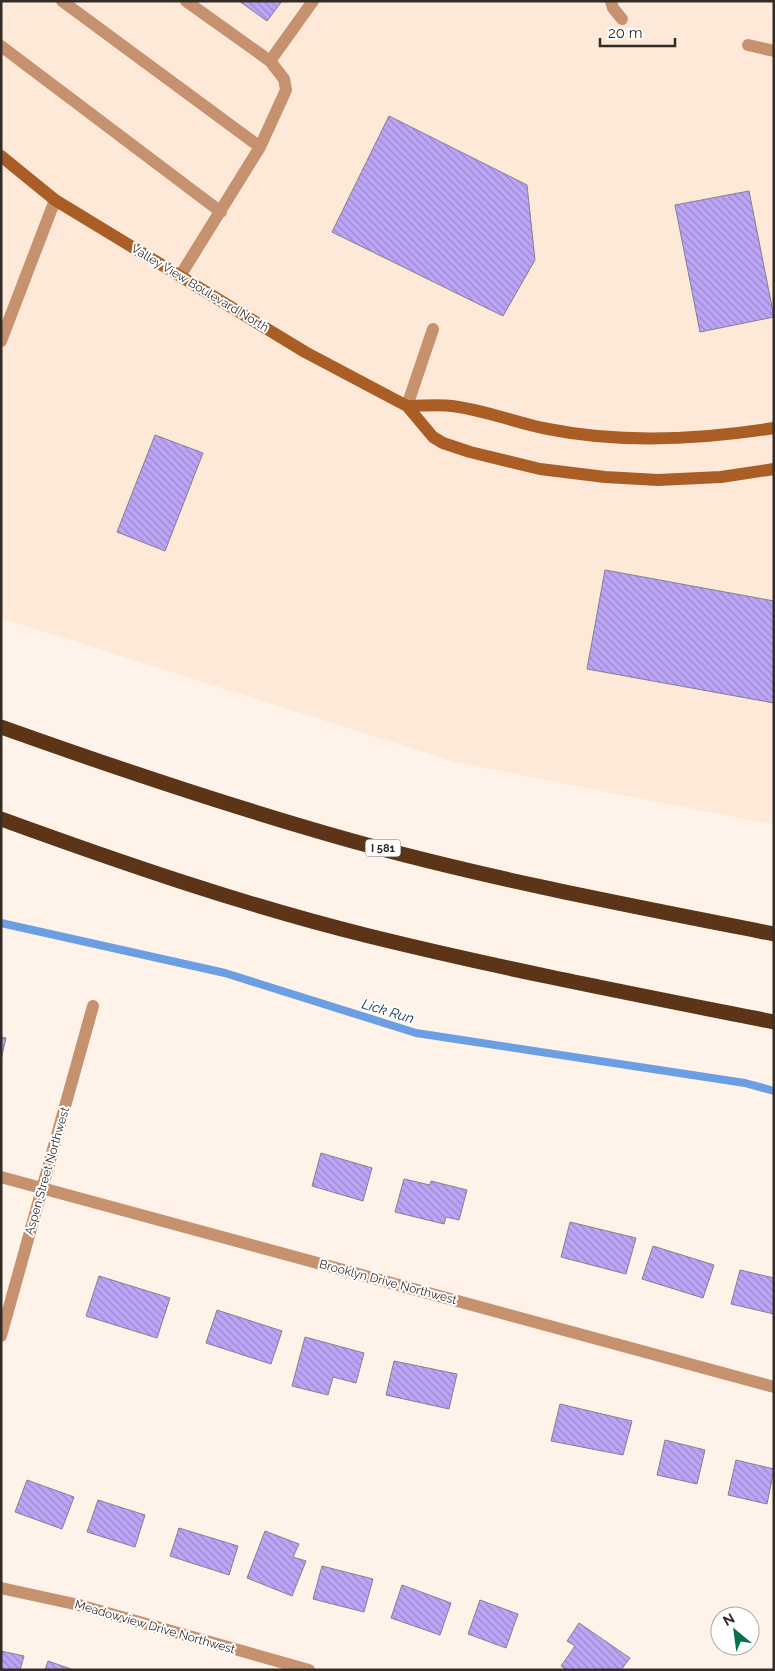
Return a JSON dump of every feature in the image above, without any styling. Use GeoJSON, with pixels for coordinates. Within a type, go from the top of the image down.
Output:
{"type":"FeatureCollection","features":[{"type":"Feature","properties":{"kind":"highway","name":"I 581"},"geometry":{"type":"LineString","coordinates":[[1,727],[168,786],[351,840],[537,885],[774,934]]}},
{"type":"Feature","properties":{"kind":"highway"},"geometry":{"type":"LineString","coordinates":[[1,819],[101,855],[248,902],[368,935],[653,998],[774,1022]]}},
{"type":"Feature","properties":{"kind":"street"},"geometry":{"type":"LineString","coordinates":[[62,1],[260,147]]}},
{"type":"Feature","properties":{"kind":"street"},"geometry":{"type":"LineString","coordinates":[[180,276],[260,147],[286,90],[284,79],[270,61],[186,1]]}},
{"type":"Feature","properties":{"kind":"street"},"geometry":{"type":"LineString","coordinates":[[270,61],[313,1]]}},
{"type":"Feature","properties":{"kind":"street"},"geometry":{"type":"LineString","coordinates":[[610,1],[622,19]]}},
{"type":"Feature","properties":{"kind":"street"},"geometry":{"type":"LineString","coordinates":[[748,45],[774,51]]}},
{"type":"Feature","properties":{"kind":"street"},"geometry":{"type":"LineString","coordinates":[[1,46],[221,212]]}},
{"type":"Feature","properties":{"kind":"street","name":"Valley View Boulevard North"},"geometry":{"type":"LineString","coordinates":[[1,156],[55,200],[305,352],[407,406],[433,436],[443,442],[470,452],[540,469],[605,477],[658,480],[721,477],[774,469]]}},
{"type":"Feature","properties":{"kind":"street"},"geometry":{"type":"LineString","coordinates":[[1,341],[55,200]]}},
{"type":"Feature","properties":{"kind":"street"},"geometry":{"type":"LineString","coordinates":[[407,406],[432,329]]}},
{"type":"Feature","properties":{"kind":"street","name":"Valley View Boulevard North"},"geometry":{"type":"LineString","coordinates":[[407,406],[452,406],[548,429],[609,438],[700,438],[774,428]]}},
{"type":"Feature","properties":{"kind":"street","name":"Aspen Street Northwest"},"geometry":{"type":"LineString","coordinates":[[1,1336],[93,1006]]}},
{"type":"Feature","properties":{"kind":"street","name":"Brooklyn Drive Northwest"},"geometry":{"type":"LineString","coordinates":[[1,1177],[774,1387]]}},
{"type":"Feature","properties":{"kind":"street","name":"Meadowview Drive Northwest"},"geometry":{"type":"LineString","coordinates":[[1,1588],[79,1605],[308,1670]]}},
{"type":"Feature","properties":{"kind":"shaded area"},"geometry":{"type":"Polygon","coordinates":[[[1,1],[774,1],[774,825],[455,762],[1,618],[1,1]]]}},
{"type":"Feature","properties":{"kind":"building"},"geometry":{"type":"Polygon","coordinates":[[[239,1],[282,1],[267,21],[239,1]]]}},
{"type":"Feature","properties":{"kind":"building"},"geometry":{"type":"Polygon","coordinates":[[[389,116],[527,185],[535,260],[503,316],[332,232],[389,116]]]}},
{"type":"Feature","properties":{"kind":"building"},"geometry":{"type":"Polygon","coordinates":[[[749,191],[774,317],[700,332],[675,205],[749,191]]]}},
{"type":"Feature","properties":{"kind":"building"},"geometry":{"type":"Polygon","coordinates":[[[155,435],[203,453],[165,551],[117,532],[155,435]]]}},
{"type":"Feature","properties":{"kind":"building"},"geometry":{"type":"Polygon","coordinates":[[[605,570],[774,601],[774,703],[587,669],[605,570]]]}},
{"type":"Feature","properties":{"kind":"building"},"geometry":{"type":"Polygon","coordinates":[[[1,1037],[6,1038],[1,1060],[1,1037]]]}},
{"type":"Feature","properties":{"kind":"building"},"geometry":{"type":"Polygon","coordinates":[[[321,1153],[372,1168],[363,1201],[312,1186],[321,1153]]]}},
{"type":"Feature","properties":{"kind":"building"},"geometry":{"type":"Polygon","coordinates":[[[404,1179],[430,1185],[431,1181],[467,1190],[459,1220],[446,1217],[444,1224],[395,1212],[404,1179]]]}},
{"type":"Feature","properties":{"kind":"building"},"geometry":{"type":"Polygon","coordinates":[[[570,1222],[636,1238],[626,1274],[561,1257],[570,1222]]]}},
{"type":"Feature","properties":{"kind":"building"},"geometry":{"type":"Polygon","coordinates":[[[653,1246],[714,1265],[703,1298],[642,1279],[653,1246]]]}},
{"type":"Feature","properties":{"kind":"building"},"geometry":{"type":"Polygon","coordinates":[[[740,1270],[774,1278],[774,1314],[731,1304],[740,1270]]]}},
{"type":"Feature","properties":{"kind":"building"},"geometry":{"type":"Polygon","coordinates":[[[99,1276],[170,1298],[157,1338],[86,1316],[99,1276]]]}},
{"type":"Feature","properties":{"kind":"building"},"geometry":{"type":"Polygon","coordinates":[[[217,1310],[282,1331],[271,1364],[206,1343],[217,1310]]]}},
{"type":"Feature","properties":{"kind":"building"},"geometry":{"type":"Polygon","coordinates":[[[305,1337],[364,1353],[356,1383],[333,1377],[328,1395],[292,1386],[305,1337]]]}},
{"type":"Feature","properties":{"kind":"building"},"geometry":{"type":"Polygon","coordinates":[[[394,1361],[457,1374],[449,1409],[386,1395],[394,1361]]]}},
{"type":"Feature","properties":{"kind":"building"},"geometry":{"type":"Polygon","coordinates":[[[560,1404],[632,1421],[623,1455],[551,1441],[560,1404]]]}},
{"type":"Feature","properties":{"kind":"building"},"geometry":{"type":"Polygon","coordinates":[[[665,1440],[705,1450],[697,1484],[657,1475],[665,1440]]]}},
{"type":"Feature","properties":{"kind":"building"},"geometry":{"type":"Polygon","coordinates":[[[736,1460],[774,1469],[767,1504],[728,1495],[736,1460]]]}},
{"type":"Feature","properties":{"kind":"building"},"geometry":{"type":"Polygon","coordinates":[[[27,1480],[74,1497],[62,1529],[15,1512],[27,1480]]]}},
{"type":"Feature","properties":{"kind":"building"},"geometry":{"type":"Polygon","coordinates":[[[98,1500],[145,1515],[135,1547],[87,1532],[98,1500]]]}},
{"type":"Feature","properties":{"kind":"building"},"geometry":{"type":"Polygon","coordinates":[[[179,1528],[238,1546],[229,1575],[170,1556],[179,1528]]]}},
{"type":"Feature","properties":{"kind":"building"},"geometry":{"type":"Polygon","coordinates":[[[265,1531],[299,1544],[293,1557],[306,1561],[292,1596],[247,1578],[265,1531]]]}},
{"type":"Feature","properties":{"kind":"building"},"geometry":{"type":"Polygon","coordinates":[[[322,1566],[373,1579],[364,1612],[313,1599],[322,1566]]]}},
{"type":"Feature","properties":{"kind":"building"},"geometry":{"type":"Polygon","coordinates":[[[402,1585],[451,1603],[440,1635],[391,1618],[402,1585]]]}},
{"type":"Feature","properties":{"kind":"building"},"geometry":{"type":"Polygon","coordinates":[[[480,1600],[518,1614],[506,1648],[468,1634],[480,1600]]]}},
{"type":"Feature","properties":{"kind":"building"},"geometry":{"type":"Polygon","coordinates":[[[579,1623],[630,1658],[621,1670],[567,1670],[561,1666],[575,1646],[567,1641],[579,1623]]]}},
{"type":"Feature","properties":{"kind":"building"},"geometry":{"type":"Polygon","coordinates":[[[1,1651],[24,1656],[20,1670],[1,1670],[1,1651]]]}},
{"type":"Feature","properties":{"kind":"building"},"geometry":{"type":"Polygon","coordinates":[[[48,1661],[74,1670],[45,1670],[48,1661]]]}},
{"type":"Feature","properties":{"kind":"waterway","name":"Lick Run"},"geometry":{"type":"LineString","coordinates":[[1,923],[225,973],[416,1033],[745,1083],[774,1091]]}}]}
